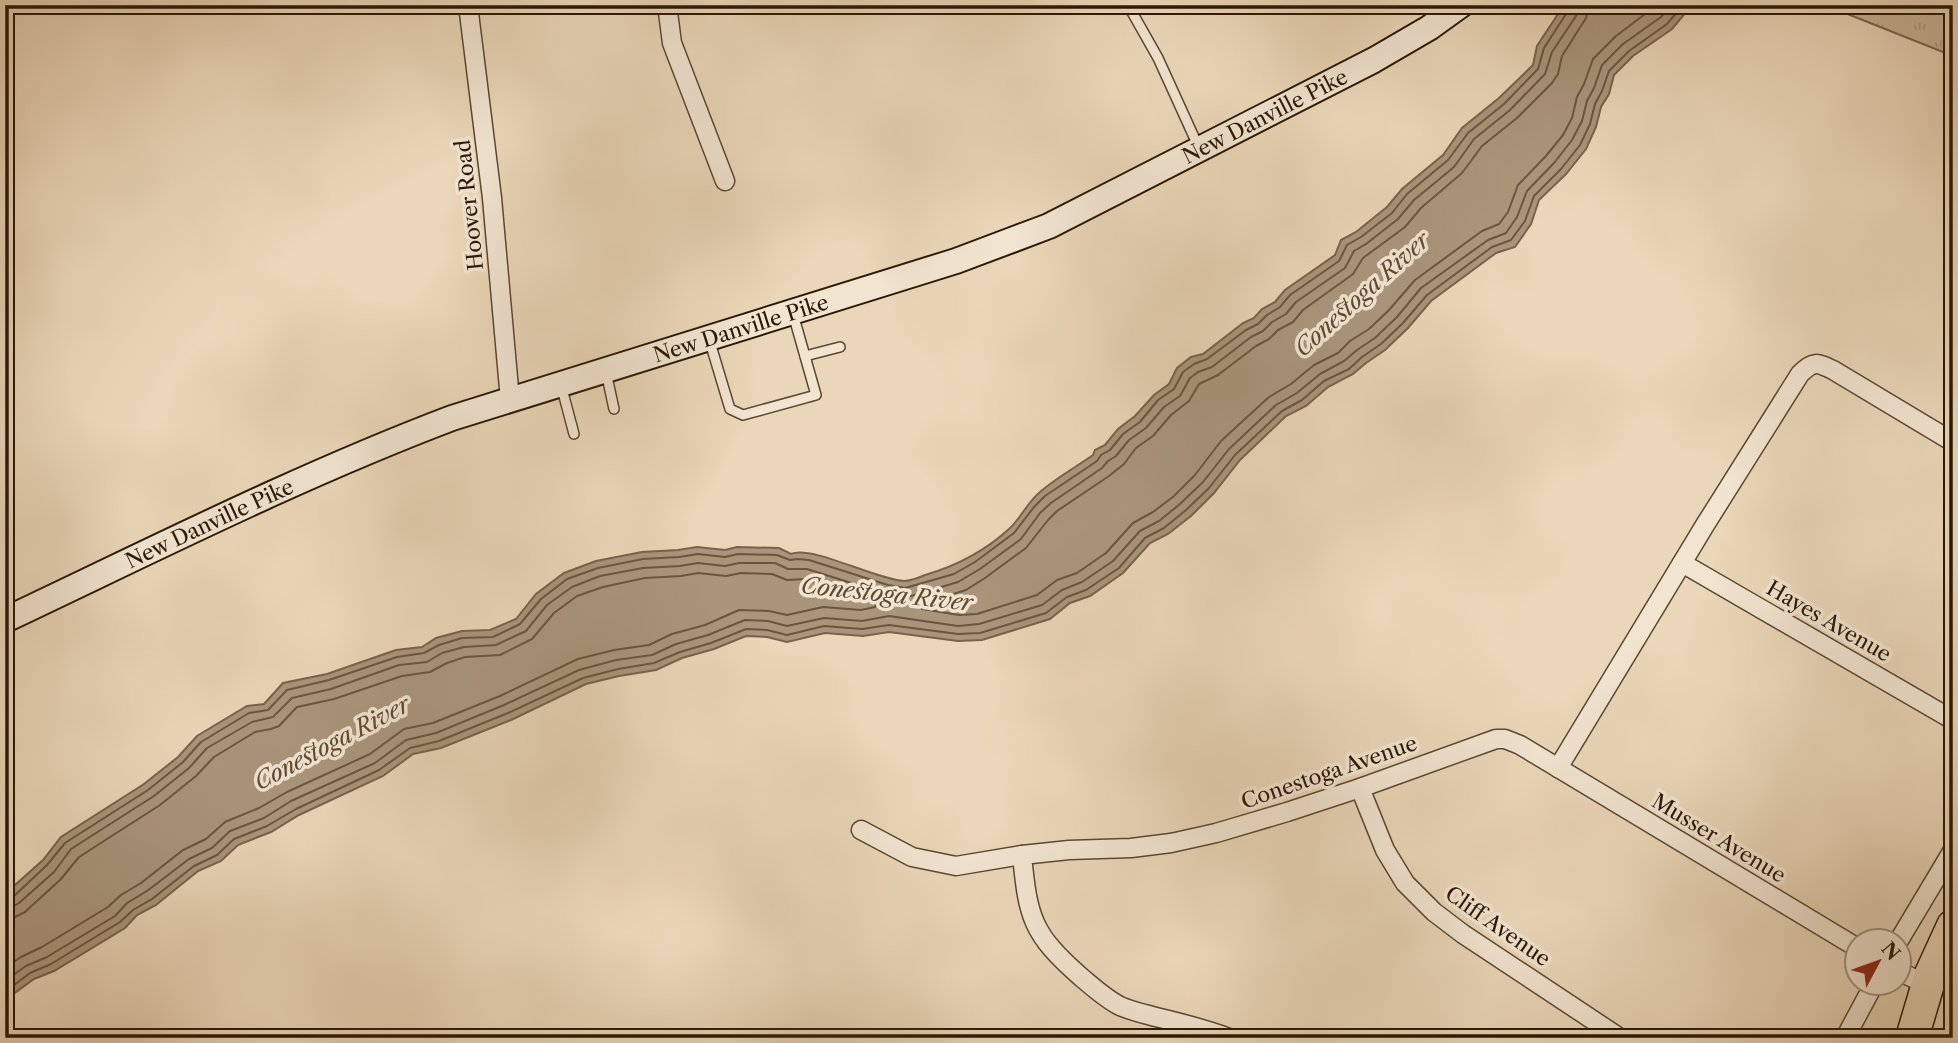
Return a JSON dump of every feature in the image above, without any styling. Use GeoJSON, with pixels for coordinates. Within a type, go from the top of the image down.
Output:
{"type":"FeatureCollection","features":[{"type":"Feature","properties":{"kind":"highway"},"geometry":{"type":"LineString","coordinates":[[1912,1038],[1928,985],[1953,926]]}},
{"type":"Feature","properties":{"kind":"main road","name":"New Danville Pike"},"geometry":{"type":"LineString","coordinates":[[5,620],[331,467],[452,418],[956,261],[1024,236],[1061,220],[1374,60],[1429,28],[1461,5]]}},
{"type":"Feature","properties":{"kind":"street","name":"Hoover Road"},"geometry":{"type":"LineString","coordinates":[[468,5],[492,198],[510,400]]}},
{"type":"Feature","properties":{"kind":"street"},"geometry":{"type":"LineString","coordinates":[[667,5],[672,43],[725,181]]}},
{"type":"Feature","properties":{"kind":"street"},"geometry":{"type":"LineString","coordinates":[[1558,768],[1682,563],[1800,374],[1809,365],[1818,363],[1953,442]]}},
{"type":"Feature","properties":{"kind":"street","name":"Hayes Avenue"},"geometry":{"type":"LineString","coordinates":[[1682,563],[1953,720]]}},
{"type":"Feature","properties":{"kind":"street","name":"Conestoga Avenue"},"geometry":{"type":"LineString","coordinates":[[861,830],[912,857],[956,866],[1022,855],[1171,843],[1216,833],[1360,788],[1496,739],[1506,739],[1558,768]]}},
{"type":"Feature","properties":{"kind":"street","name":"Musser Avenue"},"geometry":{"type":"LineString","coordinates":[[1558,768],[1842,938]]}},
{"type":"Feature","properties":{"kind":"street","name":"Cliff Avenue"},"geometry":{"type":"LineString","coordinates":[[1360,788],[1385,849],[1405,883],[1434,912],[1620,1038]]}},
{"type":"Feature","properties":{"kind":"street"},"geometry":{"type":"LineString","coordinates":[[1907,928],[1953,850]]}},
{"type":"Feature","properties":{"kind":"street"},"geometry":{"type":"LineString","coordinates":[[1022,855],[1030,912],[1037,930],[1051,949],[1094,989],[1121,1006],[1229,1038]]}},
{"type":"Feature","properties":{"kind":"street"},"geometry":{"type":"LineString","coordinates":[[1912,977],[1928,985]]}},
{"type":"Feature","properties":{"kind":"street"},"geometry":{"type":"LineString","coordinates":[[1845,1038],[1866,998]]}},
{"type":"Feature","properties":{"kind":"lane"},"geometry":{"type":"LineString","coordinates":[[1128,5],[1158,58],[1199,149]]}},
{"type":"Feature","properties":{"kind":"lane"},"geometry":{"type":"LineString","coordinates":[[709,339],[730,409],[743,415],[816,395],[792,312]]}},
{"type":"Feature","properties":{"kind":"lane"},"geometry":{"type":"LineString","coordinates":[[805,356],[840,347]]}},
{"type":"Feature","properties":{"kind":"lane"},"geometry":{"type":"LineString","coordinates":[[606,370],[614,409]]}},
{"type":"Feature","properties":{"kind":"lane"},"geometry":{"type":"LineString","coordinates":[[561,383],[574,434]]}},
{"type":"Feature","properties":{"kind":"green space"},"geometry":{"type":"Polygon","coordinates":[[[1825,5],[1953,5],[1953,56],[1825,5]]]}},
{"type":"Feature","properties":{"kind":"water","name":"Conestoga River"},"geometry":{"type":"Polygon","coordinates":[[[1564,5],[1692,5],[1672,29],[1633,56],[1614,75],[1586,149],[1566,174],[1539,200],[1531,224],[1515,247],[1496,253],[1431,301],[1385,350],[1353,374],[1328,387],[1306,406],[1286,416],[1240,460],[1214,493],[1191,516],[1168,534],[1150,543],[1123,573],[1090,596],[1070,603],[1050,619],[982,640],[958,641],[889,632],[863,636],[825,633],[787,642],[746,636],[656,670],[586,684],[511,720],[441,748],[413,754],[383,776],[299,815],[271,832],[238,845],[221,861],[198,871],[156,905],[137,915],[125,928],[54,971],[34,979],[5,1000],[5,894],[43,860],[61,837],[144,784],[178,757],[197,736],[247,706],[264,704],[283,683],[327,674],[396,650],[422,647],[436,638],[462,631],[490,630],[516,619],[536,594],[564,573],[596,561],[642,552],[697,547],[725,550],[737,547],[779,548],[791,554],[814,554],[904,581],[948,567],[980,551],[1009,529],[1040,492],[1105,445],[1118,429],[1169,384],[1177,368],[1191,357],[1203,354],[1243,323],[1254,318],[1262,309],[1275,302],[1285,290],[1335,255],[1341,240],[1356,232],[1387,207],[1402,189],[1443,155],[1462,128],[1499,98],[1533,65],[1537,46],[1564,5]]]}}]}
